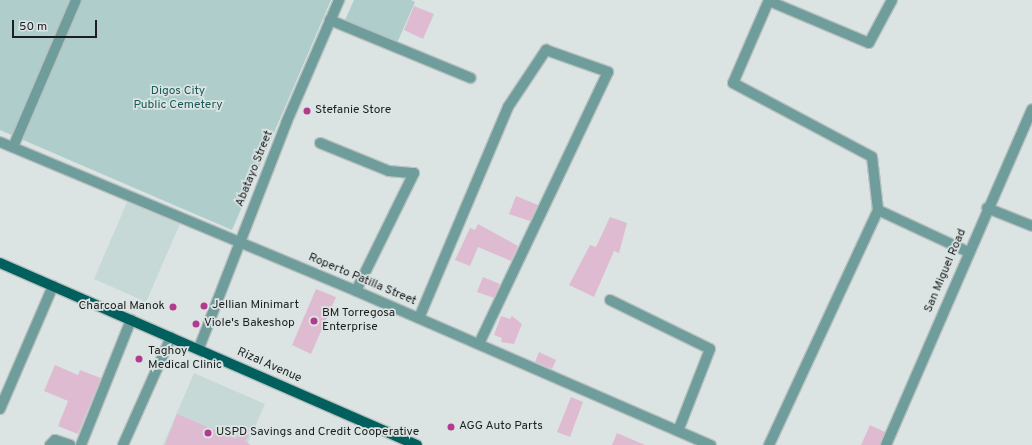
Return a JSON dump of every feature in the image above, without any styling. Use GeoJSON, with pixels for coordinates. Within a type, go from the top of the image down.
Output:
{"type":"FeatureCollection","features":[{"type":"Feature","properties":{"kind":"main road","name":"Rizal Avenue"},"geometry":{"type":"LineString","coordinates":[[0,263],[199,348],[417,445]]}},
{"type":"Feature","properties":{"kind":"street"},"geometry":{"type":"LineString","coordinates":[[13,147],[76,0]]}},
{"type":"Feature","properties":{"kind":"street","name":"Abatayo Street"},"geometry":{"type":"LineString","coordinates":[[199,348],[240,242],[339,0]]}},
{"type":"Feature","properties":{"kind":"street"},"geometry":{"type":"LineString","coordinates":[[769,445],[878,210],[872,157],[733,83],[769,0],[869,43],[892,0]]}},
{"type":"Feature","properties":{"kind":"street"},"geometry":{"type":"LineString","coordinates":[[330,20],[472,78]]}},
{"type":"Feature","properties":{"kind":"street"},"geometry":{"type":"LineString","coordinates":[[419,318],[508,107],[546,50],[608,72],[479,344]]}},
{"type":"Feature","properties":{"kind":"street","name":"San Miguel Road"},"geometry":{"type":"LineString","coordinates":[[886,445],[987,208],[1032,111]]}},
{"type":"Feature","properties":{"kind":"street","name":"Roperto Patilla Street"},"geometry":{"type":"LineString","coordinates":[[0,142],[356,291],[711,445]]}},
{"type":"Feature","properties":{"kind":"street"},"geometry":{"type":"LineString","coordinates":[[320,144],[389,171],[414,173],[356,291]]}},
{"type":"Feature","properties":{"kind":"street"},"geometry":{"type":"LineString","coordinates":[[987,208],[1032,226]]}},
{"type":"Feature","properties":{"kind":"street"},"geometry":{"type":"LineString","coordinates":[[878,210],[968,252]]}},
{"type":"Feature","properties":{"kind":"street"},"geometry":{"type":"LineString","coordinates":[[0,409],[53,286]]}},
{"type":"Feature","properties":{"kind":"street"},"geometry":{"type":"LineString","coordinates":[[610,300],[710,349],[678,431]]}},
{"type":"Feature","properties":{"kind":"street"},"geometry":{"type":"LineString","coordinates":[[81,445],[131,320]]}},
{"type":"Feature","properties":{"kind":"street"},"geometry":{"type":"LineString","coordinates":[[123,445],[171,336]]}},
{"type":"Feature","properties":{"kind":"street"},"geometry":{"type":"LineString","coordinates":[[50,445],[55,440],[70,445]]}},
{"type":"Feature","properties":{"kind":"shaded area"},"geometry":{"type":"Polygon","coordinates":[[[127,202],[180,224],[146,302],[94,279],[127,202]]]}},
{"type":"Feature","properties":{"kind":"shaded area"},"geometry":{"type":"Polygon","coordinates":[[[194,373],[265,404],[247,445],[163,445],[194,373]]]}},
{"type":"Feature","properties":{"kind":"green space","name":"Digos City Public Cemetery"},"geometry":{"type":"Polygon","coordinates":[[[0,0],[331,0],[232,230],[0,130],[0,0]]]}},
{"type":"Feature","properties":{"kind":"green space"},"geometry":{"type":"Polygon","coordinates":[[[354,0],[411,0],[415,2],[397,43],[345,20],[354,0]]]}},
{"type":"Feature","properties":{"kind":"building"},"geometry":{"type":"Polygon","coordinates":[[[414,6],[434,14],[423,39],[404,30],[414,6]]]}},
{"type":"Feature","properties":{"kind":"building"},"geometry":{"type":"Polygon","coordinates":[[[516,196],[538,205],[530,221],[509,214],[516,196]]]}},
{"type":"Feature","properties":{"kind":"building"},"geometry":{"type":"Polygon","coordinates":[[[610,217],[627,223],[619,253],[614,251],[594,297],[569,285],[590,245],[596,247],[610,217]]]}},
{"type":"Feature","properties":{"kind":"building"},"geometry":{"type":"Polygon","coordinates":[[[478,224],[518,246],[511,261],[478,247],[470,266],[455,260],[470,228],[475,230],[478,224]]]}},
{"type":"Feature","properties":{"kind":"building"},"geometry":{"type":"Polygon","coordinates":[[[483,277],[500,284],[494,298],[477,292],[483,277]]]}},
{"type":"Feature","properties":{"kind":"building","name":"BM Torregosa Enterprise"},"geometry":{"type":"Polygon","coordinates":[[[316,289],[336,297],[311,354],[292,345],[316,289]]]}},
{"type":"Feature","properties":{"kind":"building"},"geometry":{"type":"Polygon","coordinates":[[[501,316],[510,319],[512,316],[522,324],[514,344],[501,342],[502,338],[494,335],[501,316]]]}},
{"type":"Feature","properties":{"kind":"building"},"geometry":{"type":"Polygon","coordinates":[[[539,352],[556,360],[552,369],[535,362],[539,352]]]}},
{"type":"Feature","properties":{"kind":"building"},"geometry":{"type":"Polygon","coordinates":[[[55,365],[78,375],[80,370],[101,378],[78,434],[58,426],[68,401],[44,391],[55,365]]]}},
{"type":"Feature","properties":{"kind":"building"},"geometry":{"type":"Polygon","coordinates":[[[571,397],[583,402],[570,437],[557,432],[571,397]]]}},
{"type":"Feature","properties":{"kind":"building"},"geometry":{"type":"Polygon","coordinates":[[[177,414],[236,439],[240,431],[249,435],[245,442],[251,445],[165,445],[177,414]]]}},
{"type":"Feature","properties":{"kind":"building"},"geometry":{"type":"Polygon","coordinates":[[[870,425],[885,432],[880,445],[861,445],[870,425]]]}},
{"type":"Feature","properties":{"kind":"building"},"geometry":{"type":"Polygon","coordinates":[[[617,433],[645,445],[612,445],[617,433]]]}},
{"type":"Feature","properties":{"kind":"place","name":"Stefanie Store"},"geometry":{"type":"Point","coordinates":[307,111]}},
{"type":"Feature","properties":{"kind":"place","name":"Jellian Minimart"},"geometry":{"type":"Point","coordinates":[204,306]}},
{"type":"Feature","properties":{"kind":"place","name":"Charcoal Manok"},"geometry":{"type":"Point","coordinates":[173,307]}},
{"type":"Feature","properties":{"kind":"place","name":"BM Torregosa Enterprise"},"geometry":{"type":"Point","coordinates":[314,321]}},
{"type":"Feature","properties":{"kind":"place","name":"Viole's Bakeshop"},"geometry":{"type":"Point","coordinates":[196,324]}},
{"type":"Feature","properties":{"kind":"place","name":"Taghoy Medical Clinic"},"geometry":{"type":"Point","coordinates":[139,359]}},
{"type":"Feature","properties":{"kind":"place","name":"AGG Auto Parts"},"geometry":{"type":"Point","coordinates":[451,427]}},
{"type":"Feature","properties":{"kind":"place","name":"USPD Savings and Credit Cooperative"},"geometry":{"type":"Point","coordinates":[208,433]}}]}
